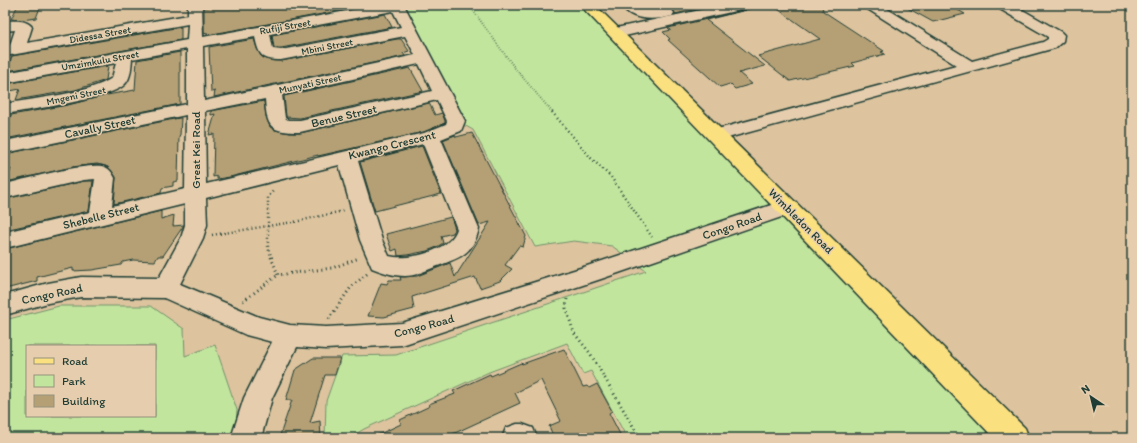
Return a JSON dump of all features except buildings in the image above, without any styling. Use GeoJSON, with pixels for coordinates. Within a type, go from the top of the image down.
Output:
{"type":"FeatureCollection","features":[{"type":"Feature","properties":{"kind":"main road","name":"Wimbledon Road"},"geometry":{"type":"LineString","coordinates":[[587,5],[717,135],[1014,438]]}},
{"type":"Feature","properties":{"kind":"street","name":"Kwango Crescent"},"geometry":{"type":"LineString","coordinates":[[196,192],[430,137],[454,127],[456,121],[397,5]]}},
{"type":"Feature","properties":{"kind":"street","name":"Rufiji Street"},"geometry":{"type":"LineString","coordinates":[[195,43],[397,5]]}},
{"type":"Feature","properties":{"kind":"street"},"geometry":{"type":"LineString","coordinates":[[628,5],[642,15],[651,15],[704,5]]}},
{"type":"Feature","properties":{"kind":"street"},"geometry":{"type":"LineString","coordinates":[[616,33],[744,5]]}},
{"type":"Feature","properties":{"kind":"street"},"geometry":{"type":"LineString","coordinates":[[871,5],[969,66]]}},
{"type":"Feature","properties":{"kind":"street"},"geometry":{"type":"LineString","coordinates":[[717,135],[1049,45],[1055,41],[1056,35],[1003,5]]}},
{"type":"Feature","properties":{"kind":"street","name":"Great Kei Road"},"geometry":{"type":"LineString","coordinates":[[166,288],[192,238],[196,224],[195,11]]}},
{"type":"Feature","properties":{"kind":"street","name":"Didessa Street"},"geometry":{"type":"LineString","coordinates":[[11,50],[195,11]]}},
{"type":"Feature","properties":{"kind":"street"},"geometry":{"type":"LineString","coordinates":[[5,26],[19,25],[24,27],[11,50]]}},
{"type":"Feature","properties":{"kind":"street","name":"Mbini Street"},"geometry":{"type":"LineString","coordinates":[[262,31],[266,52],[273,55],[280,55],[410,30]]}},
{"type":"Feature","properties":{"kind":"street","name":"Umzimkulu Street"},"geometry":{"type":"LineString","coordinates":[[5,78],[195,43]]}},
{"type":"Feature","properties":{"kind":"street","name":"Mngeni Street"},"geometry":{"type":"LineString","coordinates":[[5,109],[92,92],[112,86],[118,83],[121,78],[125,56]]}},
{"type":"Feature","properties":{"kind":"street","name":"Munyati Street"},"geometry":{"type":"LineString","coordinates":[[196,108],[424,58]]}},
{"type":"Feature","properties":{"kind":"street","name":"Benue Street"},"geometry":{"type":"LineString","coordinates":[[273,92],[276,120],[281,124],[292,126],[300,126],[442,94]]}},
{"type":"Feature","properties":{"kind":"street","name":"Cavally Street"},"geometry":{"type":"LineString","coordinates":[[5,147],[196,108]]}},
{"type":"Feature","properties":{"kind":"street"},"geometry":{"type":"LineString","coordinates":[[347,157],[361,207],[378,257],[394,266],[409,267],[450,254],[458,249],[467,236],[468,229],[430,137]]}},
{"type":"Feature","properties":{"kind":"street"},"geometry":{"type":"LineString","coordinates":[[5,191],[84,173],[100,172],[105,178],[100,217]]}},
{"type":"Feature","properties":{"kind":"street","name":"Shebelle Street"},"geometry":{"type":"LineString","coordinates":[[5,240],[196,192]]}},
{"type":"Feature","properties":{"kind":"street","name":"Congo Road"},"geometry":{"type":"LineString","coordinates":[[5,305],[48,293],[81,287],[166,288],[255,327],[290,336],[326,338],[402,334],[469,314],[788,207]]}},
{"type":"Feature","properties":{"kind":"street"},"geometry":{"type":"LineString","coordinates":[[246,438],[249,421],[260,393],[290,336]]}},
{"type":"Feature","properties":{"kind":"street"},"geometry":{"type":"LineString","coordinates":[[516,438],[522,438]]}},
{"type":"Feature","properties":{"kind":"path"},"geometry":{"type":"LineString","coordinates":[[469,5],[514,67],[591,158],[611,177],[661,250]]}},
{"type":"Feature","properties":{"kind":"path"},"geometry":{"type":"LineString","coordinates":[[268,175],[273,191],[268,197],[268,248],[278,275]]}},
{"type":"Feature","properties":{"kind":"path"},"geometry":{"type":"LineString","coordinates":[[192,238],[299,221],[361,207]]}},
{"type":"Feature","properties":{"kind":"path"},"geometry":{"type":"LineString","coordinates":[[225,314],[278,275],[332,268],[378,257]]}},
{"type":"Feature","properties":{"kind":"path"},"geometry":{"type":"LineString","coordinates":[[326,338],[330,317],[351,287],[378,257]]}},
{"type":"Feature","properties":{"kind":"path"},"geometry":{"type":"LineString","coordinates":[[567,295],[566,308],[574,333],[590,353],[640,438]]}},
{"type":"Feature","properties":{"kind":"green space"},"geometry":{"type":"Polygon","coordinates":[[[405,5],[579,5],[805,238],[995,438],[627,438],[591,371],[583,374],[567,343],[489,372],[364,429],[349,438],[325,438],[326,401],[342,356],[396,355],[646,271],[612,246],[574,241],[535,247],[473,130],[464,125],[405,5]]]}},
{"type":"Feature","properties":{"kind":"green space"},"geometry":{"type":"Polygon","coordinates":[[[59,306],[151,306],[184,329],[185,356],[215,345],[237,410],[235,438],[5,438],[5,320],[59,306]]]}}]}
